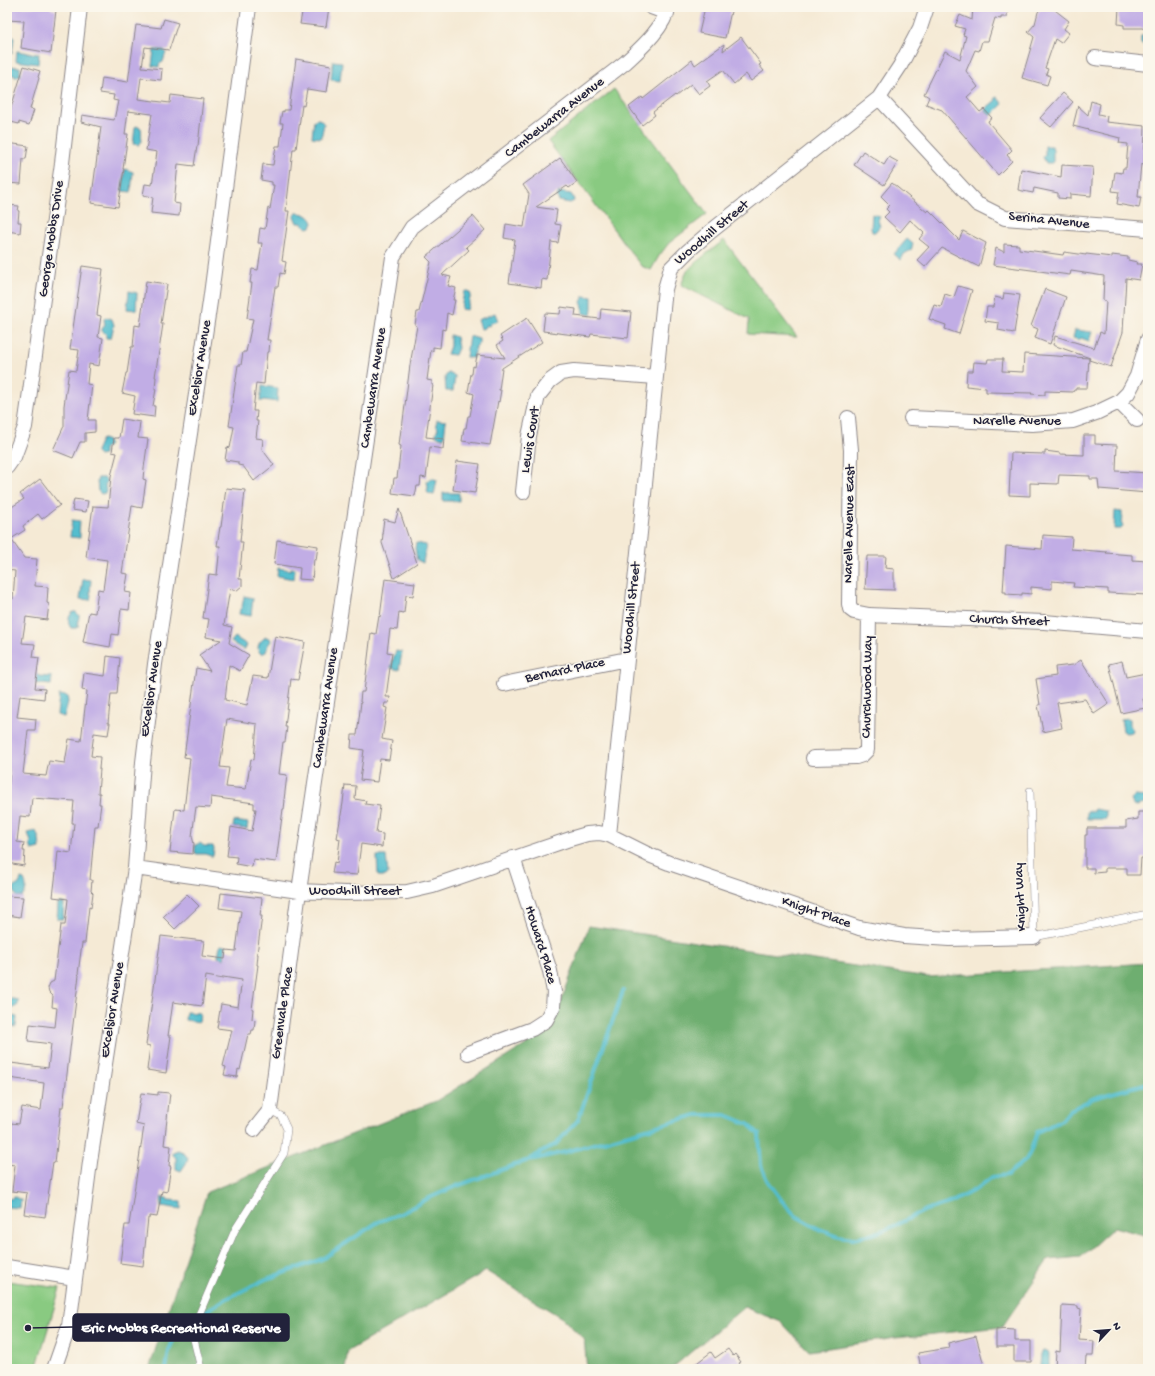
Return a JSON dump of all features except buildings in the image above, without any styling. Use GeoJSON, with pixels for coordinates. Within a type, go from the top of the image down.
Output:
{"type":"FeatureCollection","features":[{"type":"Feature","properties":{"kind":"street","name":"George Mobbs Drive"},"geometry":{"type":"LineString","coordinates":[[7,466],[14,457],[25,427],[61,171],[80,7]]}},
{"type":"Feature","properties":{"kind":"street","name":"Excelsior Avenue"},"geometry":{"type":"LineString","coordinates":[[54,1369],[68,1326],[90,1162],[134,868],[143,762],[155,664],[210,302],[249,7]]}},
{"type":"Feature","properties":{"kind":"street"},"geometry":{"type":"LineString","coordinates":[[651,7],[667,10]]}},
{"type":"Feature","properties":{"kind":"street","name":"Woodhill Street"},"geometry":{"type":"LineString","coordinates":[[134,868],[299,891],[345,893],[407,892],[433,886],[587,834],[599,833],[609,835],[665,290],[671,268],[710,232],[879,98],[900,66],[920,28],[927,7]]}},
{"type":"Feature","properties":{"kind":"street","name":"Cambewarra Avenue"},"geometry":{"type":"LineString","coordinates":[[299,891],[393,257],[412,227],[626,62],[652,38],[667,10]]}},
{"type":"Feature","properties":{"kind":"street"},"geometry":{"type":"LineString","coordinates":[[1094,58],[1148,64]]}},
{"type":"Feature","properties":{"kind":"street","name":"Serina Avenue"},"geometry":{"type":"LineString","coordinates":[[879,98],[977,204],[1000,216],[1025,221],[1148,229]]}},
{"type":"Feature","properties":{"kind":"street","name":"Narelle Avenue"},"geometry":{"type":"LineString","coordinates":[[911,418],[1032,424],[1073,421],[1096,413],[1119,402],[1128,393],[1137,376],[1148,339]]}},
{"type":"Feature","properties":{"kind":"street","name":"Lewis Court"},"geometry":{"type":"LineString","coordinates":[[523,492],[530,436],[538,396],[550,381],[561,373],[574,371],[656,377]]}},
{"type":"Feature","properties":{"kind":"street"},"geometry":{"type":"LineString","coordinates":[[1119,402],[1137,420]]}},
{"type":"Feature","properties":{"kind":"street","name":"Narelle Avenue East"},"geometry":{"type":"LineString","coordinates":[[848,418],[851,450],[849,604],[850,609],[854,612],[869,615]]}},
{"type":"Feature","properties":{"kind":"street","name":"Church Street"},"geometry":{"type":"LineString","coordinates":[[869,615],[1044,622],[1148,631]]}},
{"type":"Feature","properties":{"kind":"street","name":"Churchwood Way"},"geometry":{"type":"LineString","coordinates":[[813,758],[856,757],[862,755],[867,750],[869,615]]}},
{"type":"Feature","properties":{"kind":"street","name":"Bernard Place"},"geometry":{"type":"LineString","coordinates":[[504,684],[627,659]]}},
{"type":"Feature","properties":{"kind":"street","name":"Knight Place"},"geometry":{"type":"LineString","coordinates":[[609,835],[649,855],[669,863],[859,928],[904,936],[948,939],[1034,937]]}},
{"type":"Feature","properties":{"kind":"street","name":"Howard Place"},"geometry":{"type":"LineString","coordinates":[[468,1053],[532,1029],[546,1020],[552,1007],[554,992],[550,971],[513,858]]}},
{"type":"Feature","properties":{"kind":"street","name":"Greenvale Place"},"geometry":{"type":"LineString","coordinates":[[270,1110],[299,891]]}},
{"type":"Feature","properties":{"kind":"street"},"geometry":{"type":"LineString","coordinates":[[254,1130],[270,1110]]}},
{"type":"Feature","properties":{"kind":"street"},"geometry":{"type":"LineString","coordinates":[[7,1267],[75,1278]]}},
{"type":"Feature","properties":{"kind":"lane","name":"Knight Way"},"geometry":{"type":"LineString","coordinates":[[1030,791],[1034,937],[1148,914]]}},
{"type":"Feature","properties":{"kind":"lane"},"geometry":{"type":"LineString","coordinates":[[201,1369],[192,1331],[235,1230],[284,1153],[287,1129],[281,1116],[270,1110]]}},
{"type":"Feature","properties":{"kind":"green space"},"geometry":{"type":"Polygon","coordinates":[[[614,89],[707,214],[669,243],[651,270],[641,266],[548,141],[614,89]]]}},
{"type":"Feature","properties":{"kind":"green space"},"geometry":{"type":"Polygon","coordinates":[[[724,240],[797,337],[748,334],[749,319],[681,285],[687,271],[724,240]]]}},
{"type":"Feature","properties":{"kind":"green space"},"geometry":{"type":"Polygon","coordinates":[[[589,926],[928,977],[1148,963],[1148,1245],[1144,1235],[1114,1227],[1081,1257],[1048,1260],[1002,1327],[895,1338],[809,1351],[781,1322],[744,1307],[671,1369],[587,1369],[584,1339],[562,1318],[486,1271],[348,1351],[345,1369],[149,1369],[207,1192],[436,1101],[551,1029],[589,926]]]}},
{"type":"Feature","properties":{"kind":"green space"},"geometry":{"type":"Polygon","coordinates":[[[7,1281],[60,1288],[36,1369],[7,1369],[7,1281]]]}},
{"type":"Feature","properties":{"kind":"water"},"geometry":{"type":"Polygon","coordinates":[[[1148,35],[1148,45],[1141,44],[1141,36],[1148,35]]]}},
{"type":"Feature","properties":{"kind":"water"},"geometry":{"type":"Polygon","coordinates":[[[7,36],[14,37],[12,53],[7,53],[7,36]]]}},
{"type":"Feature","properties":{"kind":"water"},"geometry":{"type":"Polygon","coordinates":[[[154,50],[164,50],[166,52],[163,62],[159,64],[159,67],[152,66],[154,50]]]}},
{"type":"Feature","properties":{"kind":"water"},"geometry":{"type":"Polygon","coordinates":[[[17,51],[39,54],[38,64],[16,61],[17,51]]]}},
{"type":"Feature","properties":{"kind":"water"},"geometry":{"type":"Polygon","coordinates":[[[333,61],[342,62],[340,81],[331,80],[333,61]]]}},
{"type":"Feature","properties":{"kind":"water"},"geometry":{"type":"Polygon","coordinates":[[[7,66],[20,67],[20,75],[15,77],[14,75],[7,75],[7,66]]]}},
{"type":"Feature","properties":{"kind":"water"},"geometry":{"type":"Polygon","coordinates":[[[997,97],[1003,104],[991,116],[985,109],[996,100],[995,98],[997,97]]]}},
{"type":"Feature","properties":{"kind":"water"},"geometry":{"type":"Polygon","coordinates":[[[318,119],[324,124],[321,138],[312,137],[314,120],[318,119]]]}},
{"type":"Feature","properties":{"kind":"water"},"geometry":{"type":"Polygon","coordinates":[[[136,126],[141,128],[142,141],[139,145],[133,144],[136,126]]]}},
{"type":"Feature","properties":{"kind":"water"},"geometry":{"type":"Polygon","coordinates":[[[1045,146],[1052,146],[1053,163],[1046,163],[1043,157],[1045,155],[1045,146]]]}},
{"type":"Feature","properties":{"kind":"water"},"geometry":{"type":"Polygon","coordinates":[[[125,169],[133,172],[131,192],[122,191],[125,169]]]}},
{"type":"Feature","properties":{"kind":"water"},"geometry":{"type":"Polygon","coordinates":[[[559,192],[571,194],[574,201],[570,203],[559,201],[557,197],[559,192]]]}},
{"type":"Feature","properties":{"kind":"water"},"geometry":{"type":"Polygon","coordinates":[[[297,213],[305,214],[311,218],[313,223],[311,227],[308,228],[301,223],[297,223],[294,216],[297,213]]]}},
{"type":"Feature","properties":{"kind":"water"},"geometry":{"type":"Polygon","coordinates":[[[872,214],[880,216],[878,220],[880,226],[875,232],[872,232],[871,228],[872,214]]]}},
{"type":"Feature","properties":{"kind":"water"},"geometry":{"type":"Polygon","coordinates":[[[907,239],[913,244],[911,250],[904,254],[901,260],[894,254],[907,239]]]}},
{"type":"Feature","properties":{"kind":"water"},"geometry":{"type":"Polygon","coordinates":[[[129,291],[137,293],[136,310],[127,309],[129,291]]]}},
{"type":"Feature","properties":{"kind":"water"},"geometry":{"type":"Polygon","coordinates":[[[469,291],[471,294],[467,310],[461,309],[464,292],[469,291]]]}},
{"type":"Feature","properties":{"kind":"water"},"geometry":{"type":"Polygon","coordinates":[[[584,296],[592,297],[591,315],[583,313],[581,302],[584,296]]]}},
{"type":"Feature","properties":{"kind":"water"},"geometry":{"type":"Polygon","coordinates":[[[495,313],[498,321],[481,329],[478,320],[495,313]]]}},
{"type":"Feature","properties":{"kind":"water"},"geometry":{"type":"Polygon","coordinates":[[[106,317],[112,319],[114,325],[111,338],[106,338],[106,334],[102,331],[105,325],[104,319],[106,317]]]}},
{"type":"Feature","properties":{"kind":"water"},"geometry":{"type":"Polygon","coordinates":[[[1075,330],[1092,332],[1089,341],[1081,338],[1079,340],[1073,338],[1075,330]]]}},
{"type":"Feature","properties":{"kind":"water"},"geometry":{"type":"Polygon","coordinates":[[[450,335],[456,337],[458,348],[455,355],[447,354],[450,346],[450,335]]]}},
{"type":"Feature","properties":{"kind":"water"},"geometry":{"type":"Polygon","coordinates":[[[469,336],[479,339],[479,343],[475,348],[473,358],[466,357],[469,336]]]}},
{"type":"Feature","properties":{"kind":"water"},"geometry":{"type":"Polygon","coordinates":[[[448,373],[455,376],[453,391],[446,391],[445,377],[448,373]]]}},
{"type":"Feature","properties":{"kind":"water"},"geometry":{"type":"Polygon","coordinates":[[[262,386],[278,388],[277,402],[264,400],[260,401],[262,386]]]}},
{"type":"Feature","properties":{"kind":"water"},"geometry":{"type":"Polygon","coordinates":[[[437,420],[446,421],[444,438],[436,436],[438,429],[436,424],[437,420]]]}},
{"type":"Feature","properties":{"kind":"water"},"geometry":{"type":"Polygon","coordinates":[[[103,439],[108,441],[109,445],[104,449],[104,455],[99,456],[96,451],[101,440],[103,439]]]}},
{"type":"Feature","properties":{"kind":"water"},"geometry":{"type":"Polygon","coordinates":[[[98,478],[105,478],[107,482],[105,485],[105,493],[101,494],[98,491],[98,478]]]}},
{"type":"Feature","properties":{"kind":"water"},"geometry":{"type":"Polygon","coordinates":[[[431,478],[437,480],[434,495],[427,492],[427,481],[431,478]]]}},
{"type":"Feature","properties":{"kind":"water"},"geometry":{"type":"Polygon","coordinates":[[[443,493],[459,493],[459,501],[443,501],[443,493]]]}},
{"type":"Feature","properties":{"kind":"water"},"geometry":{"type":"Polygon","coordinates":[[[1115,511],[1122,512],[1123,518],[1121,522],[1123,527],[1121,529],[1114,529],[1115,511]]]}},
{"type":"Feature","properties":{"kind":"water"},"geometry":{"type":"Polygon","coordinates":[[[72,520],[80,521],[80,538],[70,537],[72,520]]]}},
{"type":"Feature","properties":{"kind":"water"},"geometry":{"type":"Polygon","coordinates":[[[416,543],[426,545],[423,563],[417,560],[415,548],[416,543]]]}},
{"type":"Feature","properties":{"kind":"water"},"geometry":{"type":"Polygon","coordinates":[[[278,568],[291,570],[291,568],[295,569],[294,579],[277,576],[278,568]]]}},
{"type":"Feature","properties":{"kind":"water"},"geometry":{"type":"Polygon","coordinates":[[[83,579],[91,580],[90,600],[80,599],[83,579]]]}},
{"type":"Feature","properties":{"kind":"water"},"geometry":{"type":"Polygon","coordinates":[[[244,596],[253,598],[251,616],[239,614],[244,596]]]}},
{"type":"Feature","properties":{"kind":"water"},"geometry":{"type":"Polygon","coordinates":[[[73,612],[76,612],[79,615],[78,627],[76,628],[71,628],[69,624],[69,618],[73,612]]]}},
{"type":"Feature","properties":{"kind":"water"},"geometry":{"type":"Polygon","coordinates":[[[235,637],[247,645],[244,650],[231,642],[235,637]]]}},
{"type":"Feature","properties":{"kind":"water"},"geometry":{"type":"Polygon","coordinates":[[[266,637],[270,638],[271,641],[266,652],[261,654],[258,647],[261,640],[266,637]]]}},
{"type":"Feature","properties":{"kind":"water"},"geometry":{"type":"Polygon","coordinates":[[[396,651],[402,652],[399,670],[391,668],[396,651]]]}},
{"type":"Feature","properties":{"kind":"water"},"geometry":{"type":"Polygon","coordinates":[[[33,673],[39,676],[52,677],[51,685],[32,683],[33,673]]]}},
{"type":"Feature","properties":{"kind":"water"},"geometry":{"type":"Polygon","coordinates":[[[59,695],[67,696],[68,702],[64,717],[57,715],[59,695]]]}},
{"type":"Feature","properties":{"kind":"water"},"geometry":{"type":"Polygon","coordinates":[[[1121,719],[1130,719],[1130,725],[1133,730],[1132,732],[1126,733],[1123,731],[1121,719]]]}},
{"type":"Feature","properties":{"kind":"water"},"geometry":{"type":"Polygon","coordinates":[[[1134,796],[1148,797],[1148,806],[1144,804],[1137,806],[1133,805],[1131,800],[1134,796]]]}},
{"type":"Feature","properties":{"kind":"water"},"geometry":{"type":"Polygon","coordinates":[[[1094,809],[1106,811],[1106,819],[1087,819],[1087,811],[1093,811],[1094,809]]]}},
{"type":"Feature","properties":{"kind":"water"},"geometry":{"type":"Polygon","coordinates":[[[234,821],[248,823],[247,829],[233,827],[234,821]]]}},
{"type":"Feature","properties":{"kind":"water"},"geometry":{"type":"Polygon","coordinates":[[[36,831],[40,848],[32,850],[28,833],[36,831]]]}},
{"type":"Feature","properties":{"kind":"water"},"geometry":{"type":"Polygon","coordinates":[[[200,843],[204,846],[213,846],[213,856],[195,853],[195,845],[200,843]]]}},
{"type":"Feature","properties":{"kind":"water"},"geometry":{"type":"Polygon","coordinates":[[[377,856],[386,856],[388,874],[386,876],[378,876],[377,856]]]}},
{"type":"Feature","properties":{"kind":"water"},"geometry":{"type":"Polygon","coordinates":[[[21,879],[25,882],[26,891],[22,897],[17,897],[14,887],[19,884],[21,879]]]}},
{"type":"Feature","properties":{"kind":"water"},"geometry":{"type":"Polygon","coordinates":[[[58,903],[64,903],[63,919],[57,919],[58,903]]]}},
{"type":"Feature","properties":{"kind":"water"},"geometry":{"type":"Polygon","coordinates":[[[220,945],[226,946],[224,959],[218,957],[220,945]]]}},
{"type":"Feature","properties":{"kind":"water"},"geometry":{"type":"Polygon","coordinates":[[[7,998],[18,1000],[18,1005],[12,1009],[7,1008],[7,998]]]}},
{"type":"Feature","properties":{"kind":"water"},"geometry":{"type":"Polygon","coordinates":[[[186,1012],[200,1013],[199,1022],[185,1020],[186,1012]]]}},
{"type":"Feature","properties":{"kind":"water"},"geometry":{"type":"Polygon","coordinates":[[[7,1015],[17,1017],[16,1027],[7,1025],[7,1015]]]}},
{"type":"Feature","properties":{"kind":"water"},"geometry":{"type":"Polygon","coordinates":[[[178,1150],[183,1152],[188,1158],[181,1171],[176,1169],[176,1158],[173,1155],[173,1152],[178,1150]]]}},
{"type":"Feature","properties":{"kind":"water"},"geometry":{"type":"Polygon","coordinates":[[[15,1197],[21,1200],[20,1208],[7,1207],[7,1198],[10,1199],[15,1197]]]}},
{"type":"Feature","properties":{"kind":"water"},"geometry":{"type":"Polygon","coordinates":[[[162,1197],[167,1198],[168,1200],[181,1201],[181,1209],[161,1206],[162,1197]]]}},
{"type":"Feature","properties":{"kind":"water"},"geometry":{"type":"Polygon","coordinates":[[[1043,1351],[1049,1353],[1049,1366],[1045,1368],[1040,1366],[1041,1354],[1043,1351]]]}},
{"type":"Feature","properties":{"kind":"waterway"},"geometry":{"type":"LineString","coordinates":[[530,1159],[556,1144],[578,1120],[623,991]]}},
{"type":"Feature","properties":{"kind":"waterway"},"geometry":{"type":"LineString","coordinates":[[166,1369],[169,1350],[176,1334],[185,1323],[226,1299],[264,1280],[322,1259],[378,1222],[402,1213],[427,1199],[454,1187],[526,1161],[565,1152],[696,1115],[726,1115],[748,1124],[759,1134],[761,1166],[767,1180],[782,1201],[796,1216],[819,1229],[839,1236],[853,1238],[873,1234],[892,1227],[926,1210],[952,1202],[978,1188],[992,1177],[1007,1175],[1026,1160],[1037,1132],[1062,1120],[1070,1110],[1094,1098],[1148,1083]]}},
{"type":"Feature","properties":{"kind":"place","name":"Eric Mobbs Recreational Reserve"},"geometry":{"type":"Point","coordinates":[28,1328]}}]}
